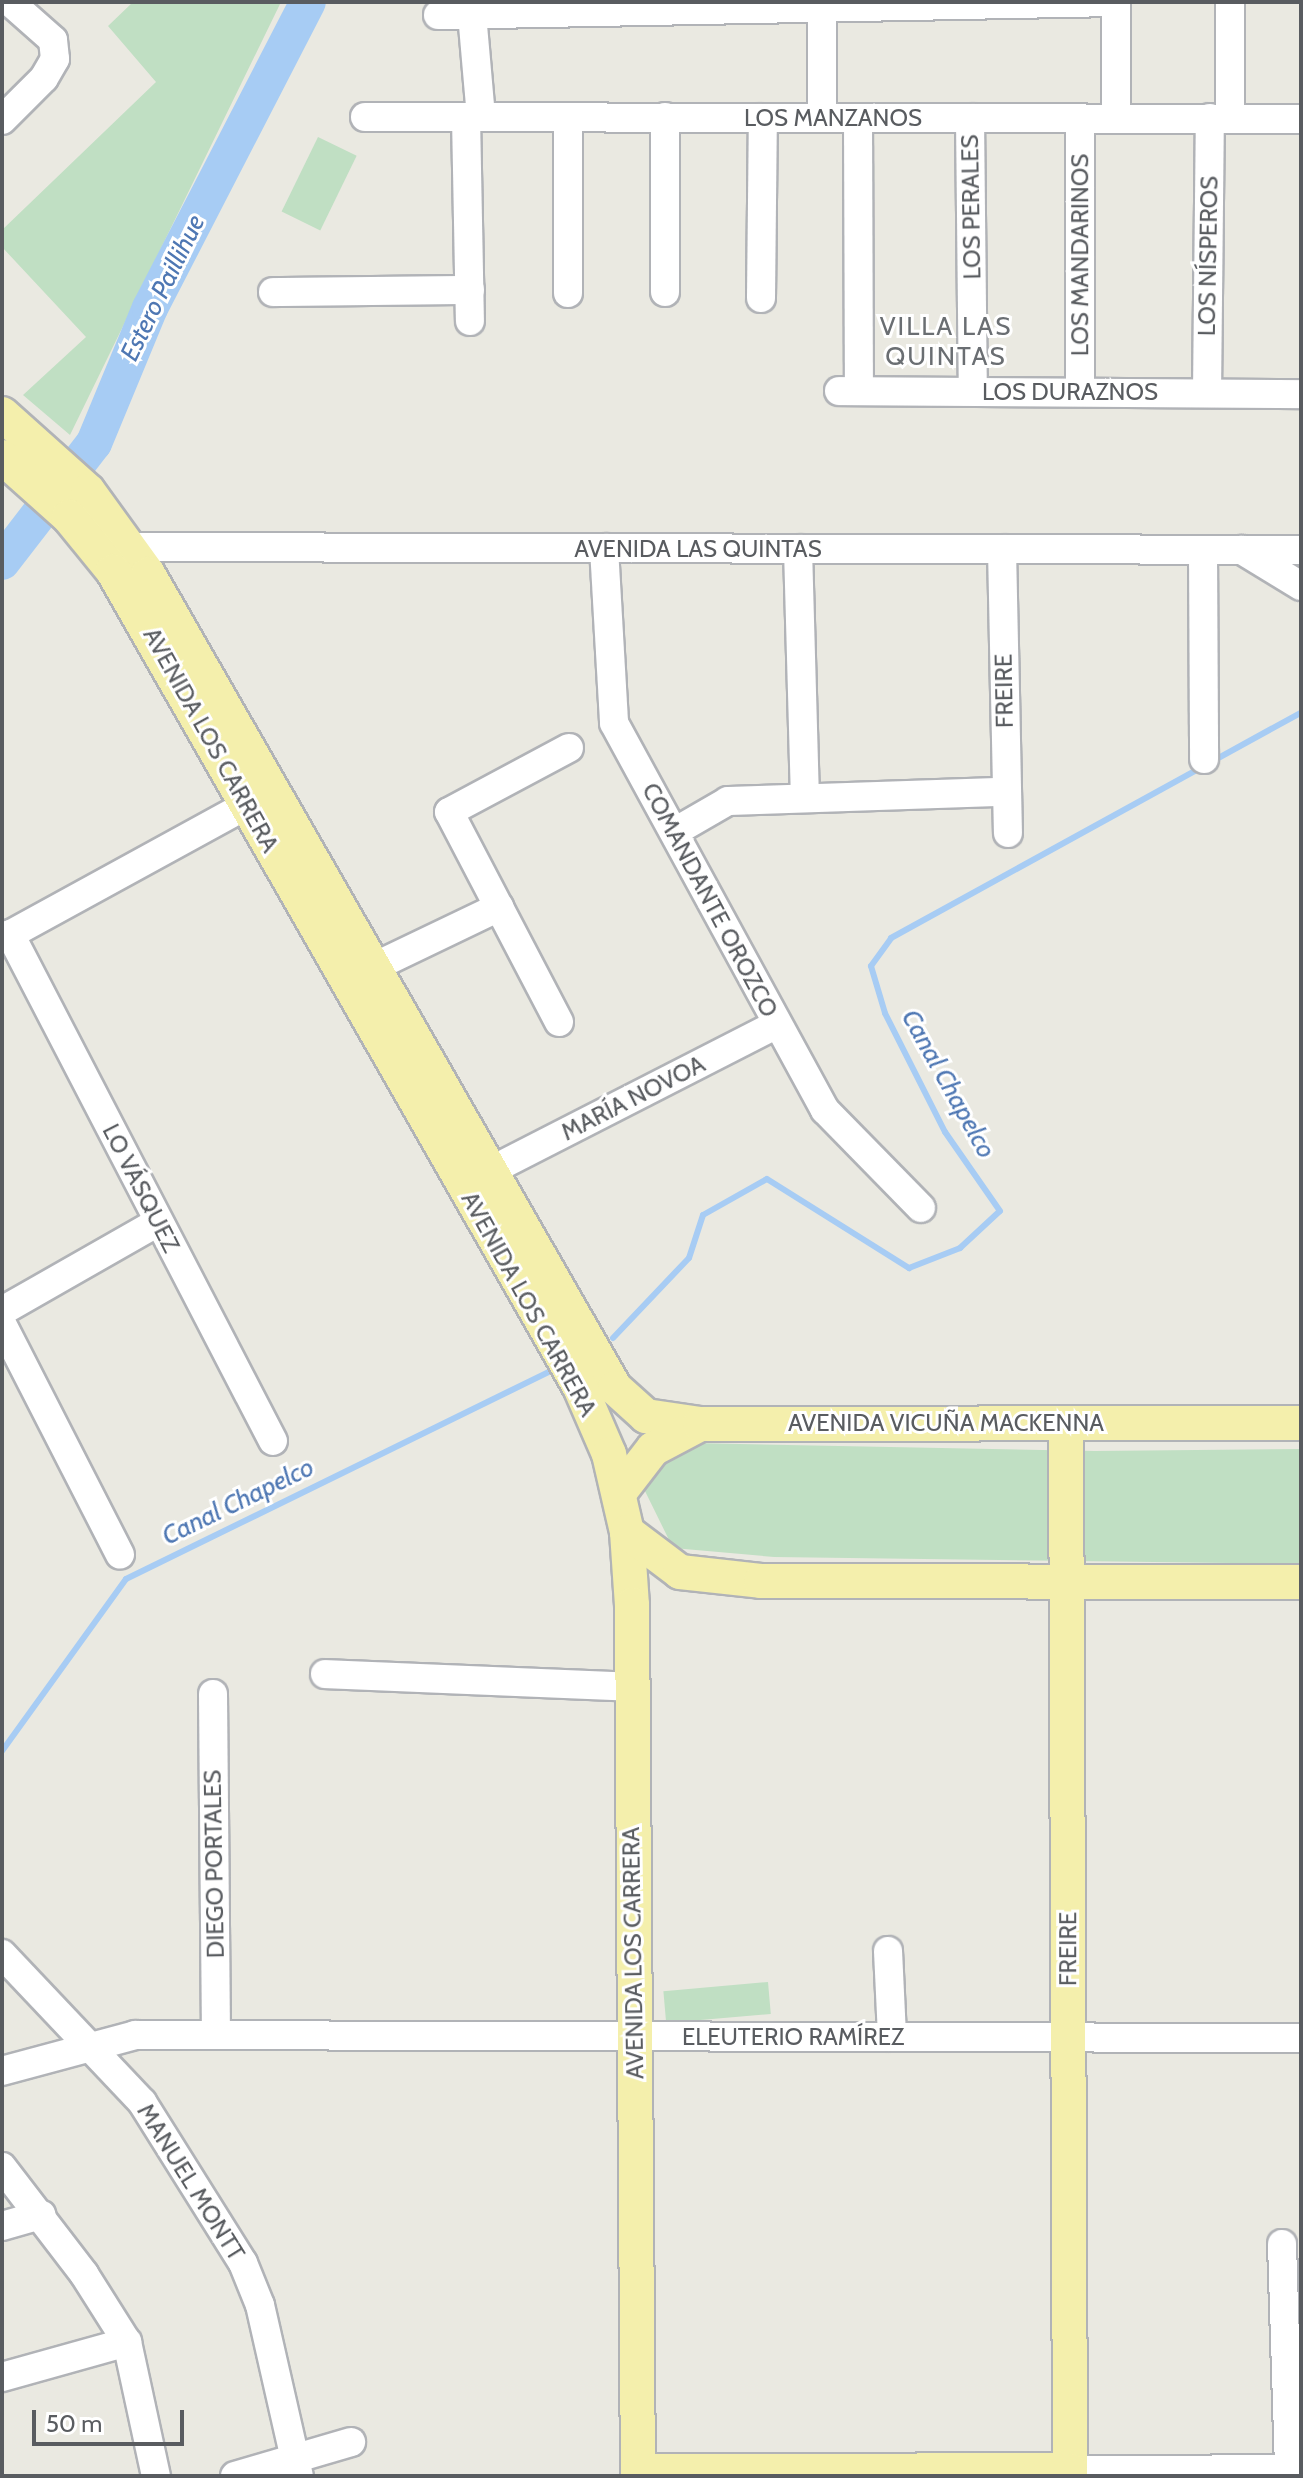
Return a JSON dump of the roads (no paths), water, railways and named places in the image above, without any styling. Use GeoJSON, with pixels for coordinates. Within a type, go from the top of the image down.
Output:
{"type":"FeatureCollection","features":[{"type":"Feature","properties":{"kind":"main road","name":"AVENIDA LOS CARRERA"},"geometry":{"type":"LineString","coordinates":[[2,414],[22,460],[131,547],[260,797],[580,1387],[619,1493],[627,1532],[632,1605],[629,1687],[638,2474]]}},
{"type":"Feature","properties":{"kind":"main road","name":"AVENIDA LOS CARRERA"},"geometry":{"type":"LineString","coordinates":[[79,504],[96,547],[374,967],[615,1388],[646,1416],[700,1424]]}},
{"type":"Feature","properties":{"kind":"main road","name":"FREIRE"},"geometry":{"type":"LineString","coordinates":[[1066,1423],[1070,2473]]}},
{"type":"Feature","properties":{"kind":"main road","name":"AVENIDA VICUÑA MACKENNA"},"geometry":{"type":"LineString","coordinates":[[619,1493],[653,1449],[700,1424],[1301,1423]]}},
{"type":"Feature","properties":{"kind":"main road"},"geometry":{"type":"LineString","coordinates":[[627,1532],[680,1572],[761,1581],[1066,1579],[1301,1582]]}},
{"type":"Feature","properties":{"kind":"main road"},"geometry":{"type":"LineString","coordinates":[[638,2474],[1070,2473]]}},
{"type":"Feature","properties":{"kind":"street"},"geometry":{"type":"LineString","coordinates":[[2,120],[44,78],[55,59],[53,40],[10,2]]}},
{"type":"Feature","properties":{"kind":"street"},"geometry":{"type":"LineString","coordinates":[[438,15],[1116,2],[1116,118]]}},
{"type":"Feature","properties":{"kind":"street","name":"LOS NÍSPEROS"},"geometry":{"type":"LineString","coordinates":[[1207,393],[1220,118],[1230,2]]}},
{"type":"Feature","properties":{"kind":"street"},"geometry":{"type":"LineString","coordinates":[[822,10],[822,118]]}},
{"type":"Feature","properties":{"kind":"street"},"geometry":{"type":"LineString","coordinates":[[470,321],[474,117],[472,14]]}},
{"type":"Feature","properties":{"kind":"street","name":"LOS MANZANOS"},"geometry":{"type":"LineString","coordinates":[[365,117],[1301,119]]}},
{"type":"Feature","properties":{"kind":"street"},"geometry":{"type":"LineString","coordinates":[[568,117],[568,293]]}},
{"type":"Feature","properties":{"kind":"street"},"geometry":{"type":"LineString","coordinates":[[665,117],[665,292]]}},
{"type":"Feature","properties":{"kind":"street"},"geometry":{"type":"LineString","coordinates":[[761,298],[763,118]]}},
{"type":"Feature","properties":{"kind":"street","name":"LOS DURAZNOS"},"geometry":{"type":"LineString","coordinates":[[858,118],[849,391],[1301,394]]}},
{"type":"Feature","properties":{"kind":"street","name":"LOS PERALES"},"geometry":{"type":"LineString","coordinates":[[970,118],[973,391]]}},
{"type":"Feature","properties":{"kind":"street","name":"LOS MANDARINOS"},"geometry":{"type":"LineString","coordinates":[[1080,118],[1080,392]]}},
{"type":"Feature","properties":{"kind":"street"},"geometry":{"type":"LineString","coordinates":[[273,292],[470,290]]}},
{"type":"Feature","properties":{"kind":"street","name":"AVENIDA LAS QUINTAS"},"geometry":{"type":"LineString","coordinates":[[96,547],[1301,550]]}},
{"type":"Feature","properties":{"kind":"street","name":"COMANDANTE OROZCO"},"geometry":{"type":"LineString","coordinates":[[604,548],[614,723],[676,831],[775,1025],[825,1110],[921,1208]]}},
{"type":"Feature","properties":{"kind":"street"},"geometry":{"type":"LineString","coordinates":[[798,549],[805,795]]}},
{"type":"Feature","properties":{"kind":"street","name":"FREIRE"},"geometry":{"type":"LineString","coordinates":[[1002,549],[1008,833]]}},
{"type":"Feature","properties":{"kind":"street"},"geometry":{"type":"LineString","coordinates":[[1203,550],[1204,759]]}},
{"type":"Feature","properties":{"kind":"street"},"geometry":{"type":"LineString","coordinates":[[1242,550],[1301,586]]}},
{"type":"Feature","properties":{"kind":"street"},"geometry":{"type":"LineString","coordinates":[[559,1022],[449,812],[569,748]]}},
{"type":"Feature","properties":{"kind":"street"},"geometry":{"type":"LineString","coordinates":[[676,831],[728,801],[805,795],[1005,792]]}},
{"type":"Feature","properties":{"kind":"street"},"geometry":{"type":"LineString","coordinates":[[6,936],[260,797]]}},
{"type":"Feature","properties":{"kind":"street"},"geometry":{"type":"LineString","coordinates":[[374,967],[499,907]]}},
{"type":"Feature","properties":{"kind":"street","name":"LO VÁSQUEZ"},"geometry":{"type":"LineString","coordinates":[[6,936],[273,1441]]}},
{"type":"Feature","properties":{"kind":"street","name":"MARÍA NOVOA"},"geometry":{"type":"LineString","coordinates":[[490,1171],[775,1025]]}},
{"type":"Feature","properties":{"kind":"street"},"geometry":{"type":"LineString","coordinates":[[2,1311],[158,1222]]}},
{"type":"Feature","properties":{"kind":"street"},"geometry":{"type":"LineString","coordinates":[[2,1324],[120,1555]]}},
{"type":"Feature","properties":{"kind":"street"},"geometry":{"type":"LineString","coordinates":[[325,1674],[629,1687]]}},
{"type":"Feature","properties":{"kind":"street","name":"DIEGO PORTALES"},"geometry":{"type":"LineString","coordinates":[[213,1694],[216,2033]]}},
{"type":"Feature","properties":{"kind":"street"},"geometry":{"type":"LineString","coordinates":[[888,1951],[892,2037]]}},
{"type":"Feature","properties":{"kind":"street","name":"MANUEL MONTT"},"geometry":{"type":"LineString","coordinates":[[2,1954],[91,2043],[142,2102],[243,2263],[260,2305],[298,2467]]}},
{"type":"Feature","properties":{"kind":"street","name":"ELEUTERIO RAMÍREZ"},"geometry":{"type":"LineString","coordinates":[[2,2071],[91,2043],[135,2035],[1301,2038]]}},
{"type":"Feature","properties":{"kind":"street"},"geometry":{"type":"LineString","coordinates":[[2,2167],[41,2215],[127,2342],[156,2476]]}},
{"type":"Feature","properties":{"kind":"street"},"geometry":{"type":"LineString","coordinates":[[2,2226],[41,2215]]}},
{"type":"Feature","properties":{"kind":"street"},"geometry":{"type":"LineString","coordinates":[[1070,2473],[1295,2469],[1282,2244]]}},
{"type":"Feature","properties":{"kind":"street"},"geometry":{"type":"LineString","coordinates":[[2,2377],[127,2342]]}},
{"type":"Feature","properties":{"kind":"street"},"geometry":{"type":"LineString","coordinates":[[235,2476],[298,2467],[351,2442]]}},
{"type":"Feature","properties":{"kind":"waterway","name":"Estero Paillihue"},"geometry":{"type":"LineString","coordinates":[[2,562],[94,443],[150,308],[308,2]]}},
{"type":"Feature","properties":{"kind":"waterway","name":"Canal Chapelco"},"geometry":{"type":"LineString","coordinates":[[613,1338],[689,1258],[703,1215],[767,1179],[909,1268],[960,1248],[1000,1211],[945,1132],[885,1013],[871,966],[891,938],[1301,713]]}},
{"type":"Feature","properties":{"kind":"waterway","name":"Canal Chapelco"},"geometry":{"type":"LineString","coordinates":[[2,1751],[126,1579],[557,1368]]}},
{"type":"Feature","properties":{"kind":"district","name":"VILLA LAS QUINTAS"},"geometry":{"type":"Point","coordinates":[946,342]}}]}
